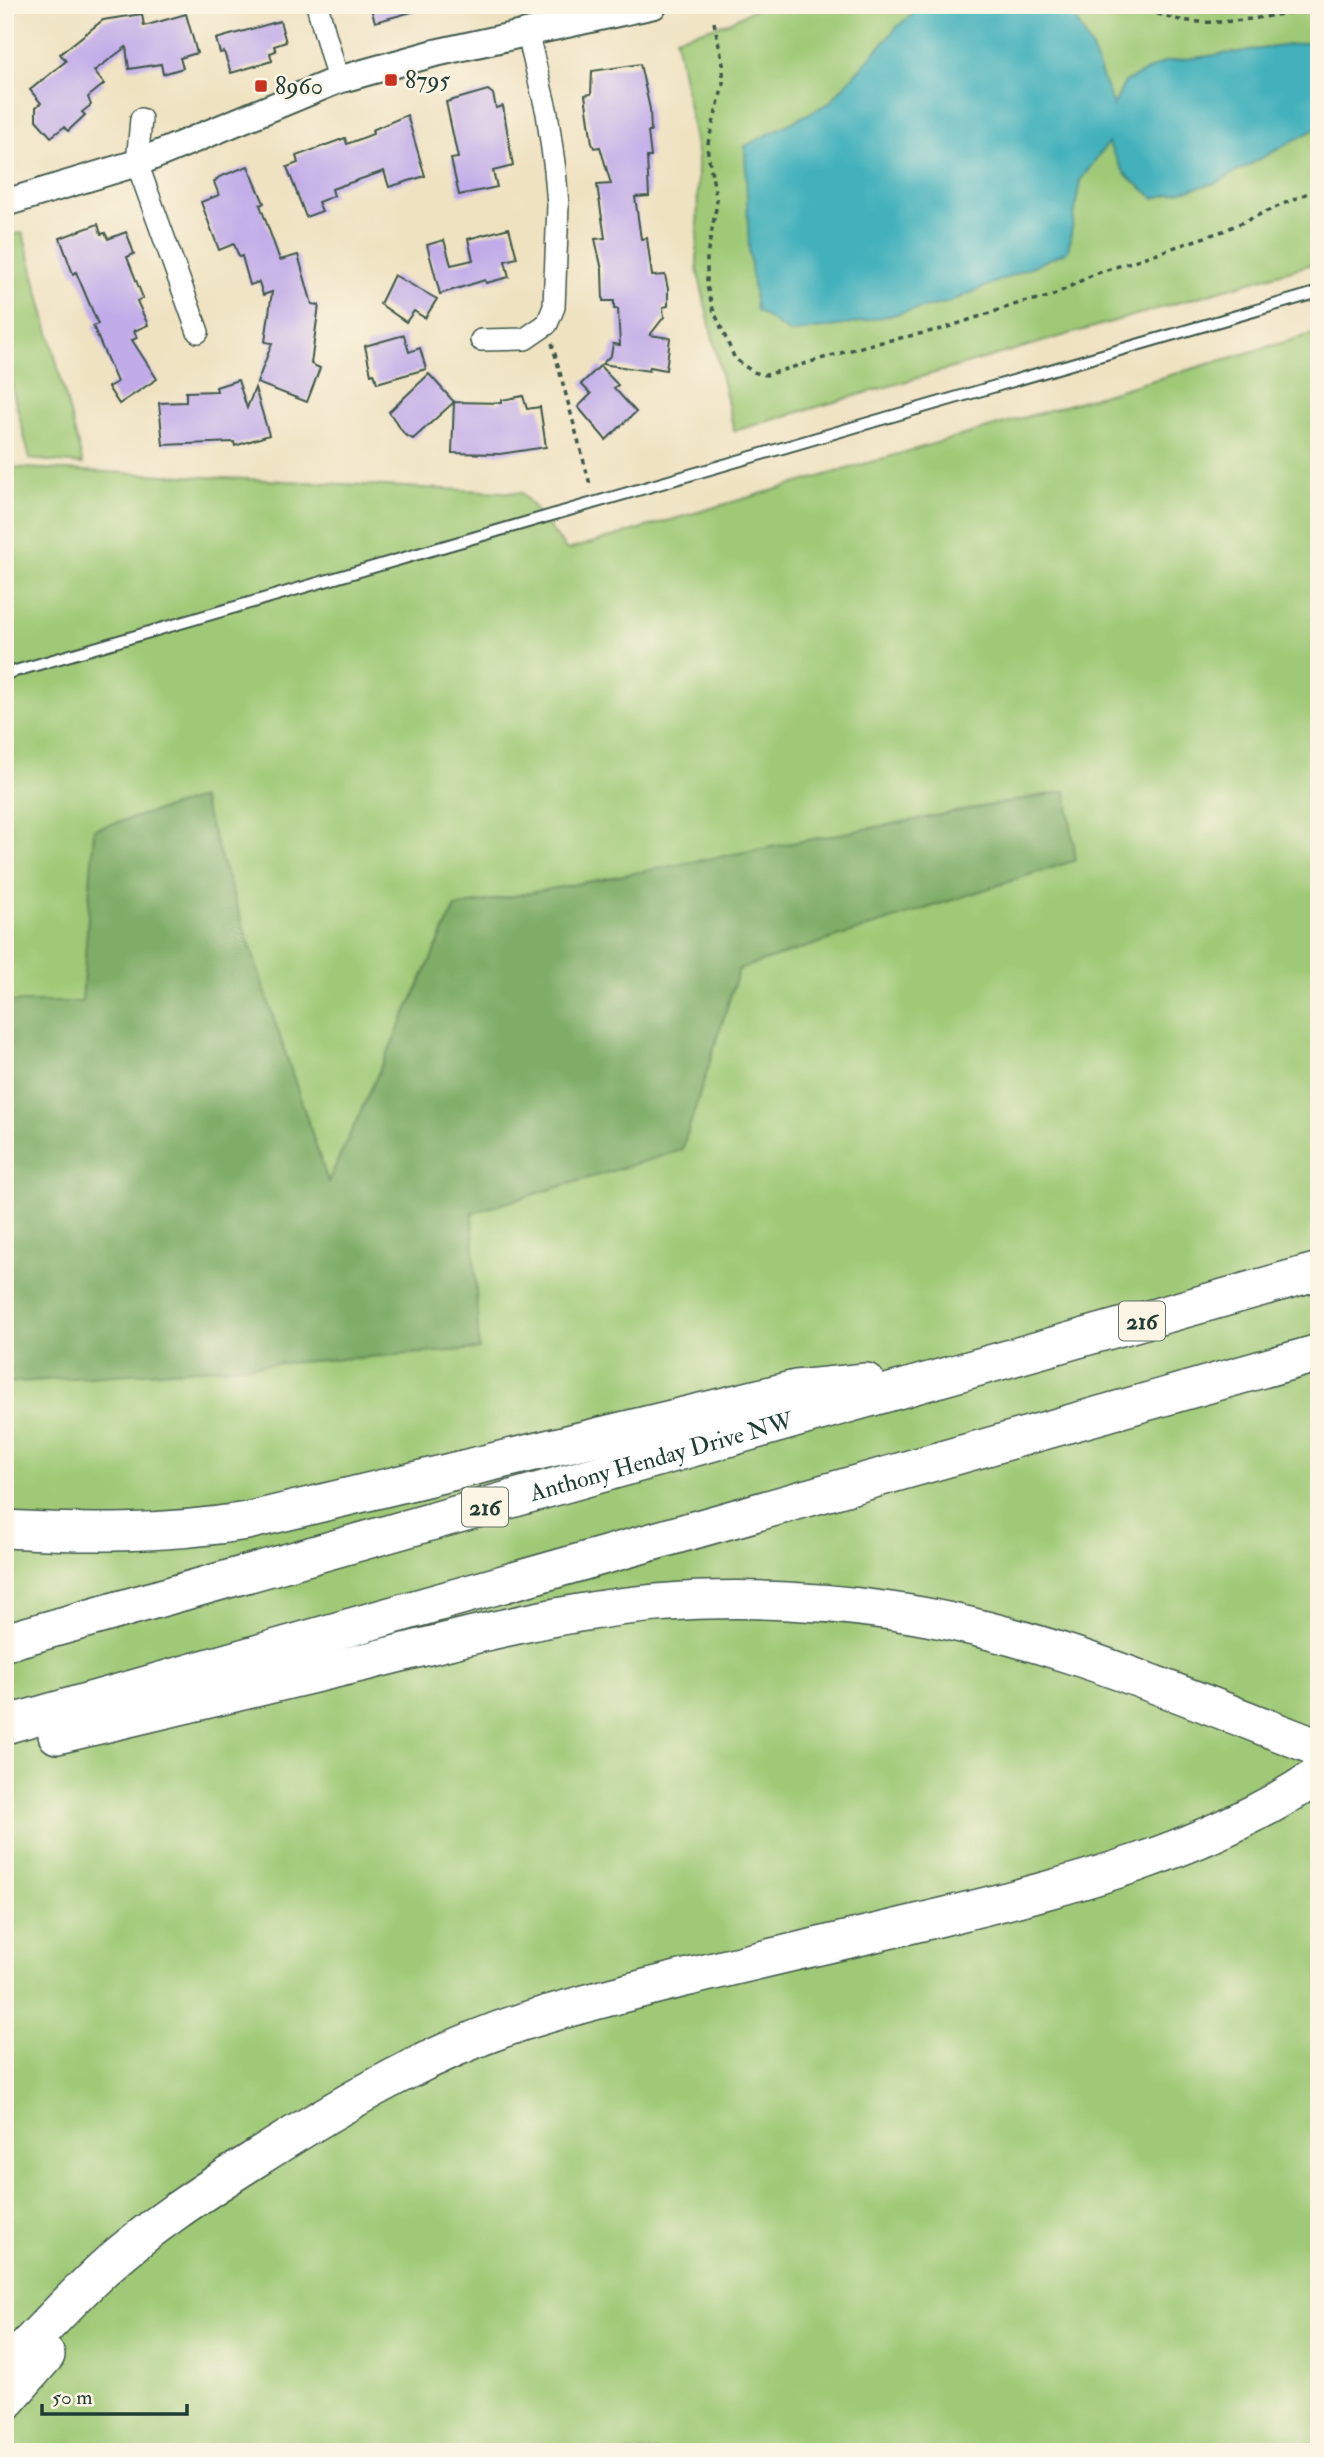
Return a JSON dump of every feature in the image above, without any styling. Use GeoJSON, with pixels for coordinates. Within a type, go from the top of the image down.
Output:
{"type":"FeatureCollection","features":[{"type":"Feature","properties":{"kind":"highway","name":"Anthony Henday Drive NW"},"geometry":{"type":"LineString","coordinates":[[5,1642],[1319,1270]]}},
{"type":"Feature","properties":{"kind":"highway"},"geometry":{"type":"LineString","coordinates":[[5,1725],[1319,1353]]}},
{"type":"Feature","properties":{"kind":"highway"},"geometry":{"type":"LineString","coordinates":[[5,1528],[83,1534],[196,1529],[234,1523],[314,1507],[796,1389],[964,1372]]}},
{"type":"Feature","properties":{"kind":"highway"},"geometry":{"type":"LineString","coordinates":[[5,1747],[516,1625],[648,1603],[728,1599],[819,1603],[891,1611],[977,1628],[1072,1656],[1319,1748]]}},
{"type":"Feature","properties":{"kind":"highway"},"geometry":{"type":"LineString","coordinates":[[5,2369],[105,2268],[182,2206],[277,2145],[418,2066],[475,2039],[544,2015],[1070,1886],[1184,1846],[1254,1813],[1319,1775]]}},
{"type":"Feature","properties":{"kind":"highway"},"geometry":{"type":"LineString","coordinates":[[5,2402],[117,2280],[277,2145]]}},
{"type":"Feature","properties":{"kind":"street"},"geometry":{"type":"LineString","coordinates":[[317,5],[338,80]]}},
{"type":"Feature","properties":{"kind":"street"},"geometry":{"type":"LineString","coordinates":[[5,203],[137,163],[338,80],[527,31],[654,5]]}},
{"type":"Feature","properties":{"kind":"street"},"geometry":{"type":"LineString","coordinates":[[481,340],[525,339],[547,324],[554,307],[557,193],[547,113],[527,31]]}},
{"type":"Feature","properties":{"kind":"street"},"geometry":{"type":"LineString","coordinates":[[141,119],[137,163],[198,332]]}},
{"type":"Feature","properties":{"kind":"lane"},"geometry":{"type":"LineString","coordinates":[[5,674],[1319,292]]}},
{"type":"Feature","properties":{"kind":"path"},"geometry":{"type":"LineString","coordinates":[[1139,5],[1177,22],[1236,20],[1319,8]]}},
{"type":"Feature","properties":{"kind":"path"},"geometry":{"type":"LineString","coordinates":[[714,22],[723,64],[723,85],[707,147],[717,203],[705,272],[713,309],[735,359],[753,372],[766,374],[942,328],[1023,302],[1050,297],[1092,275],[1223,231],[1319,188]]}},
{"type":"Feature","properties":{"kind":"path"},"geometry":{"type":"LineString","coordinates":[[547,324],[595,502]]}},
{"type":"Feature","properties":{"kind":"green space"},"geometry":{"type":"Polygon","coordinates":[[[763,5],[1319,5],[1319,262],[734,431],[697,268],[698,157],[676,38],[727,23],[763,5]]]}},
{"type":"Feature","properties":{"kind":"green space"},"geometry":{"type":"Polygon","coordinates":[[[23,233],[83,464],[30,459],[5,359],[5,235],[23,233]]]}},
{"type":"Feature","properties":{"kind":"green space"},"geometry":{"type":"Polygon","coordinates":[[[1319,332],[1319,2452],[5,2452],[5,467],[522,493],[567,550],[1319,332]]]}},
{"type":"Feature","properties":{"kind":"green space"},"geometry":{"type":"Polygon","coordinates":[[[1066,791],[1076,860],[739,969],[682,1150],[472,1213],[479,1349],[5,1383],[5,1002],[82,1002],[94,829],[201,798],[328,1182],[455,907],[1066,791]]]}},
{"type":"Feature","properties":{"kind":"water"},"geometry":{"type":"Polygon","coordinates":[[[925,5],[1068,5],[1092,49],[1113,106],[1125,82],[1164,62],[1319,41],[1319,127],[1216,183],[1154,198],[1125,174],[1108,143],[1080,181],[1068,251],[950,302],[851,324],[790,333],[756,310],[749,250],[745,146],[829,103],[900,24],[925,5]]]}},
{"type":"Feature","properties":{"kind":"building"},"geometry":{"type":"Polygon","coordinates":[[[370,5],[418,5],[419,10],[375,22],[370,5]]]}},
{"type":"Feature","properties":{"kind":"building"},"geometry":{"type":"Polygon","coordinates":[[[142,14],[144,26],[186,14],[197,53],[180,58],[183,68],[163,74],[161,64],[129,69],[126,47],[94,71],[104,84],[88,97],[91,105],[82,112],[85,115],[68,131],[64,127],[51,137],[36,120],[36,107],[41,103],[30,90],[66,61],[60,54],[103,20],[142,14]]]}},
{"type":"Feature","properties":{"kind":"building"},"geometry":{"type":"Polygon","coordinates":[[[280,21],[286,42],[274,46],[276,51],[270,53],[272,61],[231,73],[216,39],[280,21]]]}},
{"type":"Feature","properties":{"kind":"building"},"geometry":{"type":"Polygon","coordinates":[[[640,64],[650,109],[651,132],[648,132],[651,157],[647,157],[649,196],[635,197],[641,239],[647,238],[652,276],[665,275],[668,289],[668,306],[663,307],[664,317],[650,335],[670,338],[666,370],[650,367],[649,371],[602,364],[611,355],[613,344],[620,345],[618,309],[614,309],[614,301],[603,301],[602,270],[595,239],[605,238],[597,185],[611,184],[600,147],[594,148],[592,143],[585,95],[591,94],[592,71],[640,64]]]}},
{"type":"Feature","properties":{"kind":"building"},"geometry":{"type":"Polygon","coordinates":[[[488,90],[493,94],[496,108],[503,106],[513,166],[493,171],[497,187],[459,195],[451,159],[458,158],[446,102],[488,90]]]}},
{"type":"Feature","properties":{"kind":"building"},"geometry":{"type":"Polygon","coordinates":[[[407,115],[425,176],[389,187],[384,171],[332,189],[334,196],[318,202],[322,211],[306,217],[287,167],[298,163],[296,156],[345,138],[347,144],[373,134],[372,130],[407,115]]]}},
{"type":"Feature","properties":{"kind":"building"},"geometry":{"type":"Polygon","coordinates":[[[248,166],[264,203],[260,205],[280,260],[298,255],[312,304],[319,305],[311,364],[320,368],[307,402],[257,383],[272,343],[265,342],[272,292],[263,295],[259,282],[250,285],[242,256],[239,257],[234,244],[219,250],[201,202],[219,195],[214,182],[219,177],[248,166]]]}},
{"type":"Feature","properties":{"kind":"building"},"geometry":{"type":"Polygon","coordinates":[[[98,224],[101,234],[105,233],[108,239],[126,232],[129,239],[134,254],[127,257],[143,298],[137,301],[148,325],[134,331],[137,338],[132,340],[157,379],[119,404],[108,387],[117,382],[93,326],[98,324],[76,272],[73,274],[60,238],[98,224]]]}},
{"type":"Feature","properties":{"kind":"building"},"geometry":{"type":"Polygon","coordinates":[[[509,228],[517,258],[505,261],[509,277],[486,283],[485,280],[440,294],[427,245],[444,240],[451,265],[473,260],[468,239],[509,228]]]}},
{"type":"Feature","properties":{"kind":"building"},"geometry":{"type":"Polygon","coordinates":[[[394,275],[437,299],[425,318],[414,311],[406,322],[380,304],[394,275]]]}},
{"type":"Feature","properties":{"kind":"building"},"geometry":{"type":"Polygon","coordinates":[[[404,335],[409,352],[420,348],[426,369],[377,383],[374,373],[371,374],[365,346],[404,335]]]}},
{"type":"Feature","properties":{"kind":"building"},"geometry":{"type":"Polygon","coordinates":[[[600,366],[618,385],[614,388],[636,412],[606,440],[578,407],[591,394],[581,384],[600,366]]]}},
{"type":"Feature","properties":{"kind":"building"},"geometry":{"type":"Polygon","coordinates":[[[429,374],[454,402],[413,439],[405,435],[389,412],[429,374]]]}},
{"type":"Feature","properties":{"kind":"building"},"geometry":{"type":"Polygon","coordinates":[[[238,380],[247,408],[255,388],[269,435],[235,446],[234,442],[163,445],[159,403],[186,402],[186,392],[217,391],[216,387],[238,380]]]}},
{"type":"Feature","properties":{"kind":"building"},"geometry":{"type":"Polygon","coordinates":[[[523,396],[527,409],[540,407],[546,447],[500,454],[452,453],[454,402],[501,403],[501,400],[523,396]]]}},
{"type":"Feature","properties":{"kind":"place","name":"8795"},"geometry":{"type":"Point","coordinates":[391,80]}},
{"type":"Feature","properties":{"kind":"place","name":"8960"},"geometry":{"type":"Point","coordinates":[261,86]}}]}
